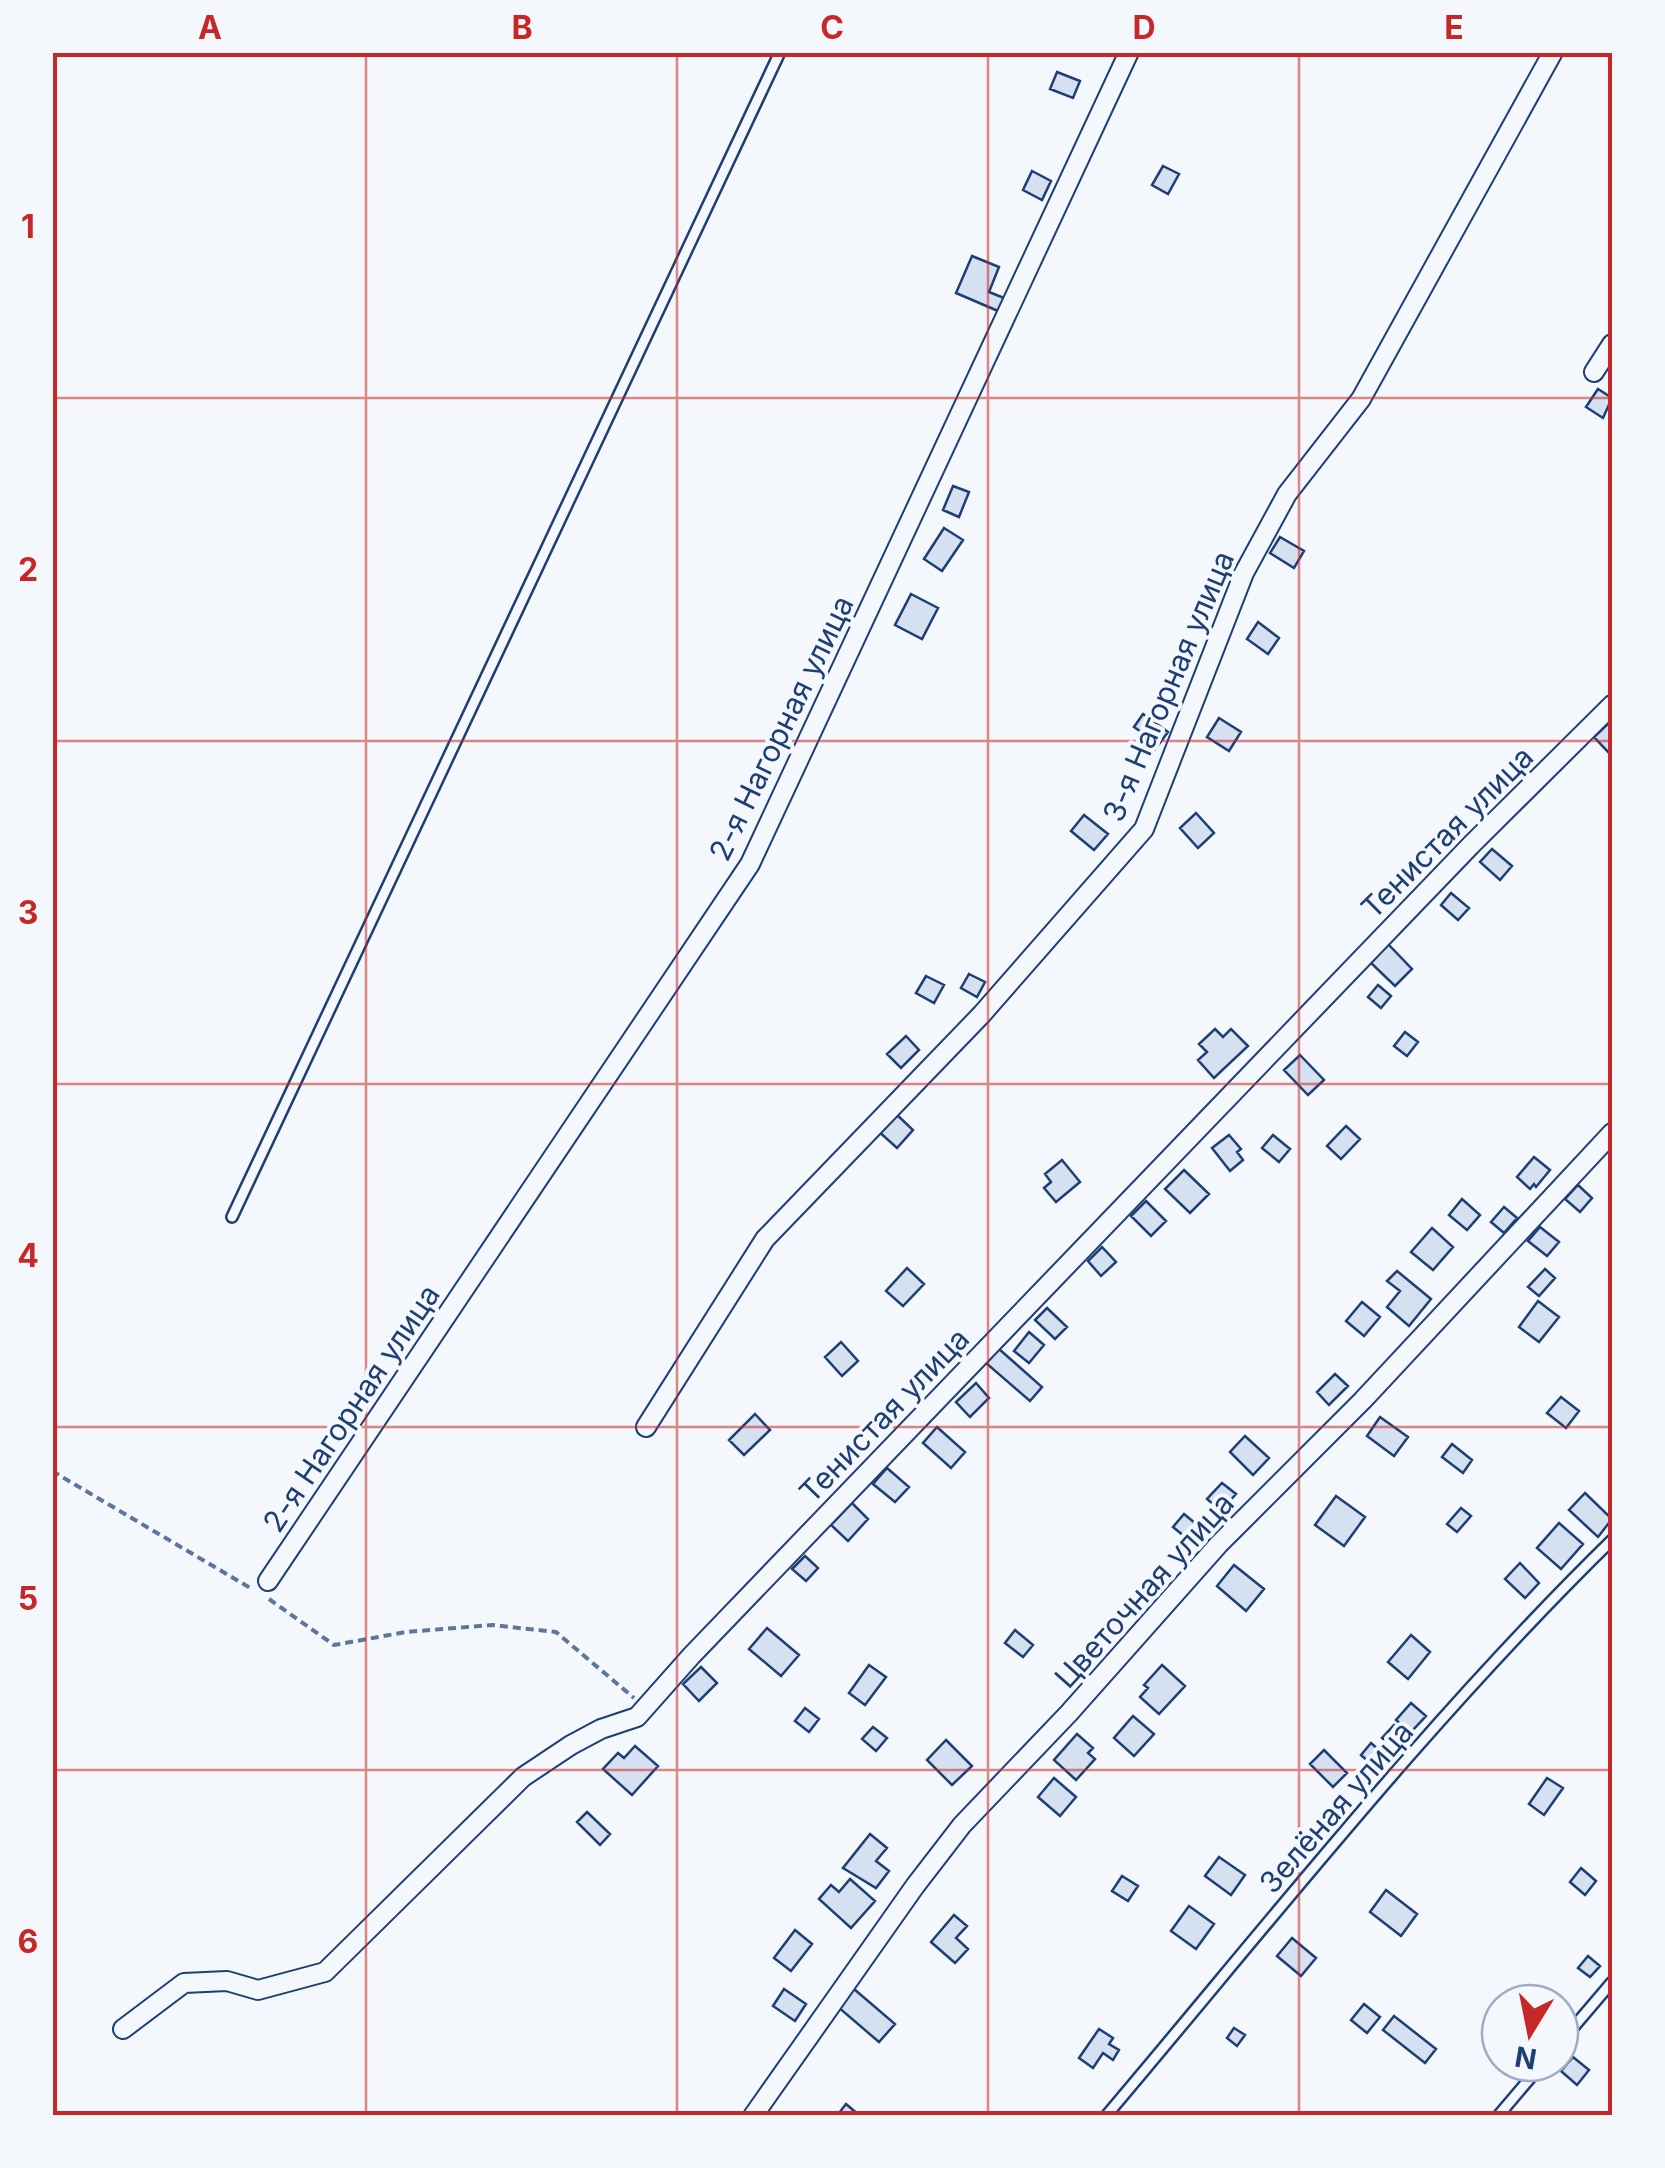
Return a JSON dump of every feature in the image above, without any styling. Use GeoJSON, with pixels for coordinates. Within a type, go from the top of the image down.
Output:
{"type":"FeatureCollection","features":[{"type":"Feature","properties":{"kind":"street","name":"2-я Нагорная улица"},"geometry":{"type":"LineString","coordinates":[[268,1581],[750,864],[1129,52]]}},
{"type":"Feature","properties":{"kind":"street","name":"3-я Нагорная улица"},"geometry":{"type":"LineString","coordinates":[[646,1426],[765,1239],[982,1014],[1144,829],[1244,573],[1287,494],[1361,400],[1553,52]]}},
{"type":"Feature","properties":{"kind":"street"},"geometry":{"type":"LineString","coordinates":[[1594,372],[1612,344]]}},
{"type":"Feature","properties":{"kind":"street","name":"Тенистая улица"},"geometry":{"type":"LineString","coordinates":[[123,2029],[184,1983],[226,1981],[258,1990],[325,1972],[523,1778],[571,1745],[601,1729],[637,1717],[1166,1160],[1471,844],[1612,705]]}},
{"type":"Feature","properties":{"kind":"street","name":"Цветочная улица"},"geometry":{"type":"LineString","coordinates":[[753,2116],[962,1825],[1069,1713],[1219,1544],[1363,1400],[1612,1133]]}},
{"type":"Feature","properties":{"kind":"lane"},"geometry":{"type":"LineString","coordinates":[[232,1217],[780,52]]}},
{"type":"Feature","properties":{"kind":"lane","name":"Зелёная улица"},"geometry":{"type":"LineString","coordinates":[[1106,2116],[1402,1766],[1556,1595],[1612,1540]]}},
{"type":"Feature","properties":{"kind":"lane"},"geometry":{"type":"LineString","coordinates":[[1580,2020],[1612,1982]]}},
{"type":"Feature","properties":{"kind":"lane"},"geometry":{"type":"LineString","coordinates":[[1498,2116],[1526,2083]]}},
{"type":"Feature","properties":{"kind":"path"},"geometry":{"type":"LineString","coordinates":[[52,1470],[285,1609],[334,1645],[406,1632],[492,1625],[556,1632],[646,1707]]}},
{"type":"Feature","properties":{"kind":"building"},"geometry":{"type":"Polygon","coordinates":[[[1057,72],[1080,81],[1073,98],[1050,89],[1057,72]]]}},
{"type":"Feature","properties":{"kind":"building"},"geometry":{"type":"Polygon","coordinates":[[[1163,166],[1179,174],[1168,194],[1152,185],[1163,166]]]}},
{"type":"Feature","properties":{"kind":"building"},"geometry":{"type":"Polygon","coordinates":[[[1032,171],[1051,181],[1042,200],[1023,190],[1032,171]]]}},
{"type":"Feature","properties":{"kind":"building"},"geometry":{"type":"Polygon","coordinates":[[[972,256],[999,267],[989,292],[1004,298],[998,311],[956,293],[972,256]]]}},
{"type":"Feature","properties":{"kind":"building"},"geometry":{"type":"Polygon","coordinates":[[[1598,389],[1612,398],[1603,418],[1586,407],[1598,389]]]}},
{"type":"Feature","properties":{"kind":"building"},"geometry":{"type":"Polygon","coordinates":[[[953,486],[969,492],[959,517],[943,510],[953,486]]]}},
{"type":"Feature","properties":{"kind":"building"},"geometry":{"type":"Polygon","coordinates":[[[944,528],[963,540],[942,571],[924,559],[944,528]]]}},
{"type":"Feature","properties":{"kind":"building"},"geometry":{"type":"Polygon","coordinates":[[[1280,537],[1304,551],[1294,568],[1270,553],[1280,537]]]}},
{"type":"Feature","properties":{"kind":"building"},"geometry":{"type":"Polygon","coordinates":[[[911,594],[938,608],[922,639],[895,625],[911,594]]]}},
{"type":"Feature","properties":{"kind":"building"},"geometry":{"type":"Polygon","coordinates":[[[1258,622],[1279,638],[1268,654],[1247,639],[1258,622]]]}},
{"type":"Feature","properties":{"kind":"building"},"geometry":{"type":"Polygon","coordinates":[[[1143,714],[1168,732],[1150,756],[1136,745],[1144,734],[1134,727],[1143,714]]]}},
{"type":"Feature","properties":{"kind":"building"},"geometry":{"type":"Polygon","coordinates":[[[1219,718],[1241,732],[1229,751],[1207,737],[1219,718]]]}},
{"type":"Feature","properties":{"kind":"building"},"geometry":{"type":"Polygon","coordinates":[[[1612,720],[1612,756],[1594,737],[1612,720]]]}},
{"type":"Feature","properties":{"kind":"building"},"geometry":{"type":"Polygon","coordinates":[[[1196,813],[1214,833],[1198,848],[1180,828],[1196,813]]]}},
{"type":"Feature","properties":{"kind":"building"},"geometry":{"type":"Polygon","coordinates":[[[1084,815],[1108,834],[1094,850],[1071,831],[1084,815]]]}},
{"type":"Feature","properties":{"kind":"building"},"geometry":{"type":"Polygon","coordinates":[[[1492,849],[1512,866],[1500,880],[1480,862],[1492,849]]]}},
{"type":"Feature","properties":{"kind":"building"},"geometry":{"type":"Polygon","coordinates":[[[1451,893],[1469,908],[1458,920],[1441,905],[1451,893]]]}},
{"type":"Feature","properties":{"kind":"building"},"geometry":{"type":"Polygon","coordinates":[[[1388,944],[1412,969],[1395,986],[1370,962],[1388,944]]]}},
{"type":"Feature","properties":{"kind":"building"},"geometry":{"type":"Polygon","coordinates":[[[969,974],[985,982],[977,997],[961,988],[969,974]]]}},
{"type":"Feature","properties":{"kind":"building"},"geometry":{"type":"Polygon","coordinates":[[[926,976],[944,985],[934,1003],[916,993],[926,976]]]}},
{"type":"Feature","properties":{"kind":"building"},"geometry":{"type":"Polygon","coordinates":[[[1378,985],[1391,996],[1381,1008],[1368,997],[1378,985]]]}},
{"type":"Feature","properties":{"kind":"building"},"geometry":{"type":"Polygon","coordinates":[[[1215,1029],[1223,1037],[1231,1029],[1248,1046],[1214,1078],[1198,1060],[1207,1052],[1199,1044],[1215,1029]]]}},
{"type":"Feature","properties":{"kind":"building"},"geometry":{"type":"Polygon","coordinates":[[[1405,1032],[1418,1042],[1407,1056],[1394,1046],[1405,1032]]]}},
{"type":"Feature","properties":{"kind":"building"},"geometry":{"type":"Polygon","coordinates":[[[906,1036],[919,1050],[901,1068],[887,1054],[906,1036]]]}},
{"type":"Feature","properties":{"kind":"building"},"geometry":{"type":"Polygon","coordinates":[[[1300,1055],[1324,1080],[1308,1095],[1284,1070],[1300,1055]]]}},
{"type":"Feature","properties":{"kind":"building"},"geometry":{"type":"Polygon","coordinates":[[[894,1112],[913,1130],[897,1148],[877,1130],[894,1112]]]}},
{"type":"Feature","properties":{"kind":"building"},"geometry":{"type":"Polygon","coordinates":[[[1346,1126],[1360,1139],[1341,1159],[1327,1146],[1346,1126]]]}},
{"type":"Feature","properties":{"kind":"building"},"geometry":{"type":"Polygon","coordinates":[[[1229,1135],[1241,1149],[1237,1152],[1243,1160],[1230,1171],[1212,1148],[1229,1135]]]}},
{"type":"Feature","properties":{"kind":"building"},"geometry":{"type":"Polygon","coordinates":[[[1273,1135],[1290,1149],[1279,1162],[1262,1148],[1273,1135]]]}},
{"type":"Feature","properties":{"kind":"building"},"geometry":{"type":"Polygon","coordinates":[[[1534,1157],[1550,1170],[1530,1189],[1517,1177],[1534,1157]]]}},
{"type":"Feature","properties":{"kind":"building"},"geometry":{"type":"Polygon","coordinates":[[[1062,1160],[1080,1182],[1056,1202],[1044,1188],[1051,1182],[1045,1174],[1062,1160]]]}},
{"type":"Feature","properties":{"kind":"building"},"geometry":{"type":"Polygon","coordinates":[[[1184,1170],[1209,1194],[1190,1213],[1165,1189],[1184,1170]]]}},
{"type":"Feature","properties":{"kind":"building"},"geometry":{"type":"Polygon","coordinates":[[[1578,1185],[1592,1198],[1580,1212],[1565,1199],[1578,1185]]]}},
{"type":"Feature","properties":{"kind":"building"},"geometry":{"type":"Polygon","coordinates":[[[1462,1199],[1480,1215],[1467,1230],[1449,1215],[1462,1199]]]}},
{"type":"Feature","properties":{"kind":"building"},"geometry":{"type":"Polygon","coordinates":[[[1146,1201],[1166,1221],[1151,1236],[1131,1216],[1146,1201]]]}},
{"type":"Feature","properties":{"kind":"building"},"geometry":{"type":"Polygon","coordinates":[[[1504,1207],[1517,1218],[1504,1233],[1491,1222],[1504,1207]]]}},
{"type":"Feature","properties":{"kind":"building"},"geometry":{"type":"Polygon","coordinates":[[[1540,1227],[1559,1242],[1547,1256],[1528,1241],[1540,1227]]]}},
{"type":"Feature","properties":{"kind":"building"},"geometry":{"type":"Polygon","coordinates":[[[1432,1228],[1453,1247],[1433,1270],[1411,1252],[1432,1228]]]}},
{"type":"Feature","properties":{"kind":"building"},"geometry":{"type":"Polygon","coordinates":[[[1102,1247],[1116,1262],[1101,1276],[1088,1261],[1102,1247]]]}},
{"type":"Feature","properties":{"kind":"building"},"geometry":{"type":"Polygon","coordinates":[[[907,1268],[924,1284],[903,1306],[886,1291],[907,1268]]]}},
{"type":"Feature","properties":{"kind":"building"},"geometry":{"type":"Polygon","coordinates":[[[1545,1269],[1555,1278],[1539,1296],[1528,1287],[1545,1269]]]}},
{"type":"Feature","properties":{"kind":"building"},"geometry":{"type":"Polygon","coordinates":[[[1397,1271],[1431,1299],[1409,1326],[1387,1307],[1400,1291],[1387,1281],[1397,1271]]]}},
{"type":"Feature","properties":{"kind":"building"},"geometry":{"type":"Polygon","coordinates":[[[1538,1301],[1559,1317],[1539,1342],[1519,1327],[1538,1301]]]}},
{"type":"Feature","properties":{"kind":"building"},"geometry":{"type":"Polygon","coordinates":[[[1362,1302],[1380,1317],[1364,1336],[1346,1321],[1362,1302]]]}},
{"type":"Feature","properties":{"kind":"building"},"geometry":{"type":"Polygon","coordinates":[[[1047,1308],[1067,1327],[1055,1339],[1035,1320],[1047,1308]]]}},
{"type":"Feature","properties":{"kind":"building"},"geometry":{"type":"Polygon","coordinates":[[[1029,1332],[1044,1345],[1029,1363],[1014,1351],[1029,1332]]]}},
{"type":"Feature","properties":{"kind":"building"},"geometry":{"type":"Polygon","coordinates":[[[841,1342],[858,1361],[842,1376],[825,1357],[841,1342]]]}},
{"type":"Feature","properties":{"kind":"building"},"geometry":{"type":"Polygon","coordinates":[[[999,1349],[1042,1387],[1030,1401],[986,1363],[999,1349]]]}},
{"type":"Feature","properties":{"kind":"building"},"geometry":{"type":"Polygon","coordinates":[[[1335,1374],[1348,1386],[1329,1405],[1317,1392],[1335,1374]]]}},
{"type":"Feature","properties":{"kind":"building"},"geometry":{"type":"Polygon","coordinates":[[[976,1383],[989,1398],[970,1417],[956,1402],[976,1383]]]}},
{"type":"Feature","properties":{"kind":"building"},"geometry":{"type":"Polygon","coordinates":[[[1561,1397],[1579,1411],[1566,1428],[1547,1413],[1561,1397]]]}},
{"type":"Feature","properties":{"kind":"building"},"geometry":{"type":"Polygon","coordinates":[[[755,1414],[770,1430],[744,1455],[729,1440],[755,1414]]]}},
{"type":"Feature","properties":{"kind":"building"},"geometry":{"type":"Polygon","coordinates":[[[1380,1417],[1408,1437],[1394,1456],[1367,1436],[1380,1417]]]}},
{"type":"Feature","properties":{"kind":"building"},"geometry":{"type":"Polygon","coordinates":[[[937,1427],[965,1452],[951,1468],[923,1443],[937,1427]]]}},
{"type":"Feature","properties":{"kind":"building"},"geometry":{"type":"Polygon","coordinates":[[[1245,1436],[1269,1458],[1253,1475],[1230,1452],[1245,1436]]]}},
{"type":"Feature","properties":{"kind":"building"},"geometry":{"type":"Polygon","coordinates":[[[1452,1444],[1472,1460],[1463,1473],[1442,1457],[1452,1444]]]}},
{"type":"Feature","properties":{"kind":"building"},"geometry":{"type":"Polygon","coordinates":[[[887,1468],[909,1487],[895,1502],[873,1484],[887,1468]]]}},
{"type":"Feature","properties":{"kind":"building"},"geometry":{"type":"Polygon","coordinates":[[[1222,1483],[1236,1494],[1221,1511],[1207,1499],[1222,1483]]]}},
{"type":"Feature","properties":{"kind":"building"},"geometry":{"type":"Polygon","coordinates":[[[1585,1493],[1612,1519],[1598,1537],[1569,1510],[1585,1493]]]}},
{"type":"Feature","properties":{"kind":"building"},"geometry":{"type":"Polygon","coordinates":[[[1336,1496],[1365,1517],[1344,1546],[1315,1525],[1336,1496]]]}},
{"type":"Feature","properties":{"kind":"building"},"geometry":{"type":"Polygon","coordinates":[[[852,1503],[868,1519],[848,1541],[831,1525],[852,1503]]]}},
{"type":"Feature","properties":{"kind":"building"},"geometry":{"type":"Polygon","coordinates":[[[1461,1508],[1471,1516],[1457,1532],[1447,1524],[1461,1508]]]}},
{"type":"Feature","properties":{"kind":"building"},"geometry":{"type":"Polygon","coordinates":[[[1184,1514],[1201,1528],[1190,1541],[1173,1527],[1184,1514]]]}},
{"type":"Feature","properties":{"kind":"building"},"geometry":{"type":"Polygon","coordinates":[[[1559,1523],[1583,1544],[1561,1569],[1537,1548],[1559,1523]]]}},
{"type":"Feature","properties":{"kind":"building"},"geometry":{"type":"Polygon","coordinates":[[[805,1556],[818,1568],[806,1581],[792,1569],[805,1556]]]}},
{"type":"Feature","properties":{"kind":"building"},"geometry":{"type":"Polygon","coordinates":[[[1520,1563],[1539,1583],[1525,1598],[1505,1579],[1520,1563]]]}},
{"type":"Feature","properties":{"kind":"building"},"geometry":{"type":"Polygon","coordinates":[[[1234,1565],[1264,1589],[1246,1611],[1217,1586],[1234,1565]]]}},
{"type":"Feature","properties":{"kind":"building"},"geometry":{"type":"Polygon","coordinates":[[[767,1628],[799,1655],[781,1676],[749,1649],[767,1628]]]}},
{"type":"Feature","properties":{"kind":"building"},"geometry":{"type":"Polygon","coordinates":[[[1015,1630],[1033,1645],[1023,1657],[1005,1643],[1015,1630]]]}},
{"type":"Feature","properties":{"kind":"building"},"geometry":{"type":"Polygon","coordinates":[[[1411,1635],[1430,1652],[1408,1679],[1388,1662],[1411,1635]]]}},
{"type":"Feature","properties":{"kind":"building"},"geometry":{"type":"Polygon","coordinates":[[[869,1665],[886,1677],[865,1705],[849,1693],[869,1665]]]}},
{"type":"Feature","properties":{"kind":"building"},"geometry":{"type":"Polygon","coordinates":[[[1162,1665],[1185,1686],[1159,1714],[1140,1697],[1148,1688],[1144,1685],[1162,1665]]]}},
{"type":"Feature","properties":{"kind":"building"},"geometry":{"type":"Polygon","coordinates":[[[701,1667],[717,1683],[699,1701],[683,1684],[701,1667]]]}},
{"type":"Feature","properties":{"kind":"building"},"geometry":{"type":"Polygon","coordinates":[[[1411,1703],[1426,1716],[1410,1733],[1396,1720],[1411,1703]]]}},
{"type":"Feature","properties":{"kind":"building"},"geometry":{"type":"Polygon","coordinates":[[[805,1708],[819,1719],[809,1732],[795,1721],[805,1708]]]}},
{"type":"Feature","properties":{"kind":"building"},"geometry":{"type":"Polygon","coordinates":[[[1133,1716],[1154,1734],[1134,1756],[1114,1738],[1133,1716]]]}},
{"type":"Feature","properties":{"kind":"building"},"geometry":{"type":"Polygon","coordinates":[[[1394,1725],[1407,1738],[1395,1750],[1382,1738],[1394,1725]]]}},
{"type":"Feature","properties":{"kind":"building"},"geometry":{"type":"Polygon","coordinates":[[[873,1727],[887,1738],[876,1751],[862,1739],[873,1727]]]}},
{"type":"Feature","properties":{"kind":"building"},"geometry":{"type":"Polygon","coordinates":[[[1077,1734],[1093,1748],[1088,1753],[1095,1759],[1076,1780],[1054,1760],[1077,1734]]]}},
{"type":"Feature","properties":{"kind":"building"},"geometry":{"type":"Polygon","coordinates":[[[946,1740],[972,1766],[952,1785],[927,1760],[946,1740]]]}},
{"type":"Feature","properties":{"kind":"building"},"geometry":{"type":"Polygon","coordinates":[[[1371,1743],[1389,1759],[1379,1771],[1361,1755],[1371,1743]]]}},
{"type":"Feature","properties":{"kind":"building"},"geometry":{"type":"Polygon","coordinates":[[[635,1746],[658,1766],[632,1795],[603,1769],[618,1753],[624,1758],[635,1746]]]}},
{"type":"Feature","properties":{"kind":"building"},"geometry":{"type":"Polygon","coordinates":[[[1324,1750],[1347,1773],[1333,1787],[1310,1764],[1324,1750]]]}},
{"type":"Feature","properties":{"kind":"building"},"geometry":{"type":"Polygon","coordinates":[[[1054,1778],[1076,1797],[1060,1816],[1038,1797],[1054,1778]]]}},
{"type":"Feature","properties":{"kind":"building"},"geometry":{"type":"Polygon","coordinates":[[[1547,1778],[1563,1788],[1544,1815],[1529,1804],[1547,1778]]]}},
{"type":"Feature","properties":{"kind":"building"},"geometry":{"type":"Polygon","coordinates":[[[587,1812],[610,1834],[600,1845],[577,1822],[587,1812]]]}},
{"type":"Feature","properties":{"kind":"building"},"geometry":{"type":"Polygon","coordinates":[[[870,1834],[887,1848],[876,1861],[889,1871],[876,1888],[843,1868],[870,1834]]]}},
{"type":"Feature","properties":{"kind":"building"},"geometry":{"type":"Polygon","coordinates":[[[1219,1857],[1245,1875],[1231,1895],[1205,1876],[1219,1857]]]}},
{"type":"Feature","properties":{"kind":"building"},"geometry":{"type":"Polygon","coordinates":[[[1581,1868],[1596,1881],[1585,1895],[1570,1882],[1581,1868]]]}},
{"type":"Feature","properties":{"kind":"building"},"geometry":{"type":"Polygon","coordinates":[[[1122,1876],[1138,1886],[1128,1901],[1112,1891],[1122,1876]]]}},
{"type":"Feature","properties":{"kind":"building"},"geometry":{"type":"Polygon","coordinates":[[[850,1879],[875,1901],[851,1928],[819,1899],[831,1885],[839,1892],[850,1879]]]}},
{"type":"Feature","properties":{"kind":"building"},"geometry":{"type":"Polygon","coordinates":[[[1386,1890],[1417,1914],[1401,1936],[1370,1912],[1386,1890]]]}},
{"type":"Feature","properties":{"kind":"building"},"geometry":{"type":"Polygon","coordinates":[[[1189,1906],[1214,1924],[1196,1949],[1171,1931],[1189,1906]]]}},
{"type":"Feature","properties":{"kind":"building"},"geometry":{"type":"Polygon","coordinates":[[[954,1915],[967,1926],[956,1938],[968,1949],[955,1963],[931,1942],[954,1915]]]}},
{"type":"Feature","properties":{"kind":"building"},"geometry":{"type":"Polygon","coordinates":[[[795,1930],[812,1944],[791,1971],[774,1958],[795,1930]]]}},
{"type":"Feature","properties":{"kind":"building"},"geometry":{"type":"Polygon","coordinates":[[[1292,1938],[1316,1958],[1301,1976],[1277,1956],[1292,1938]]]}},
{"type":"Feature","properties":{"kind":"building"},"geometry":{"type":"Polygon","coordinates":[[[1588,1956],[1600,1966],[1590,1977],[1578,1968],[1588,1956]]]}},
{"type":"Feature","properties":{"kind":"building"},"geometry":{"type":"Polygon","coordinates":[[[784,1989],[806,2004],[795,2021],[773,2006],[784,1989]]]}},
{"type":"Feature","properties":{"kind":"building"},"geometry":{"type":"Polygon","coordinates":[[[854,1989],[895,2024],[879,2042],[838,2007],[854,1989]]]}},
{"type":"Feature","properties":{"kind":"building"},"geometry":{"type":"Polygon","coordinates":[[[1364,2004],[1380,2017],[1367,2033],[1351,2020],[1364,2004]]]}},
{"type":"Feature","properties":{"kind":"building"},"geometry":{"type":"Polygon","coordinates":[[[1394,2016],[1436,2049],[1425,2063],[1383,2030],[1394,2016]]]}},
{"type":"Feature","properties":{"kind":"building"},"geometry":{"type":"Polygon","coordinates":[[[1234,2028],[1245,2035],[1237,2046],[1227,2038],[1234,2028]]]}},
{"type":"Feature","properties":{"kind":"building"},"geometry":{"type":"Polygon","coordinates":[[[1099,2029],[1113,2038],[1109,2044],[1119,2050],[1113,2060],[1103,2053],[1093,2068],[1079,2058],[1099,2029]]]}},
{"type":"Feature","properties":{"kind":"building"},"geometry":{"type":"Polygon","coordinates":[[[1580,2063],[1589,2070],[1580,2081],[1580,2063]]]}},
{"type":"Feature","properties":{"kind":"building"},"geometry":{"type":"Polygon","coordinates":[[[846,2104],[860,2116],[839,2113],[846,2104]]]}}]}
